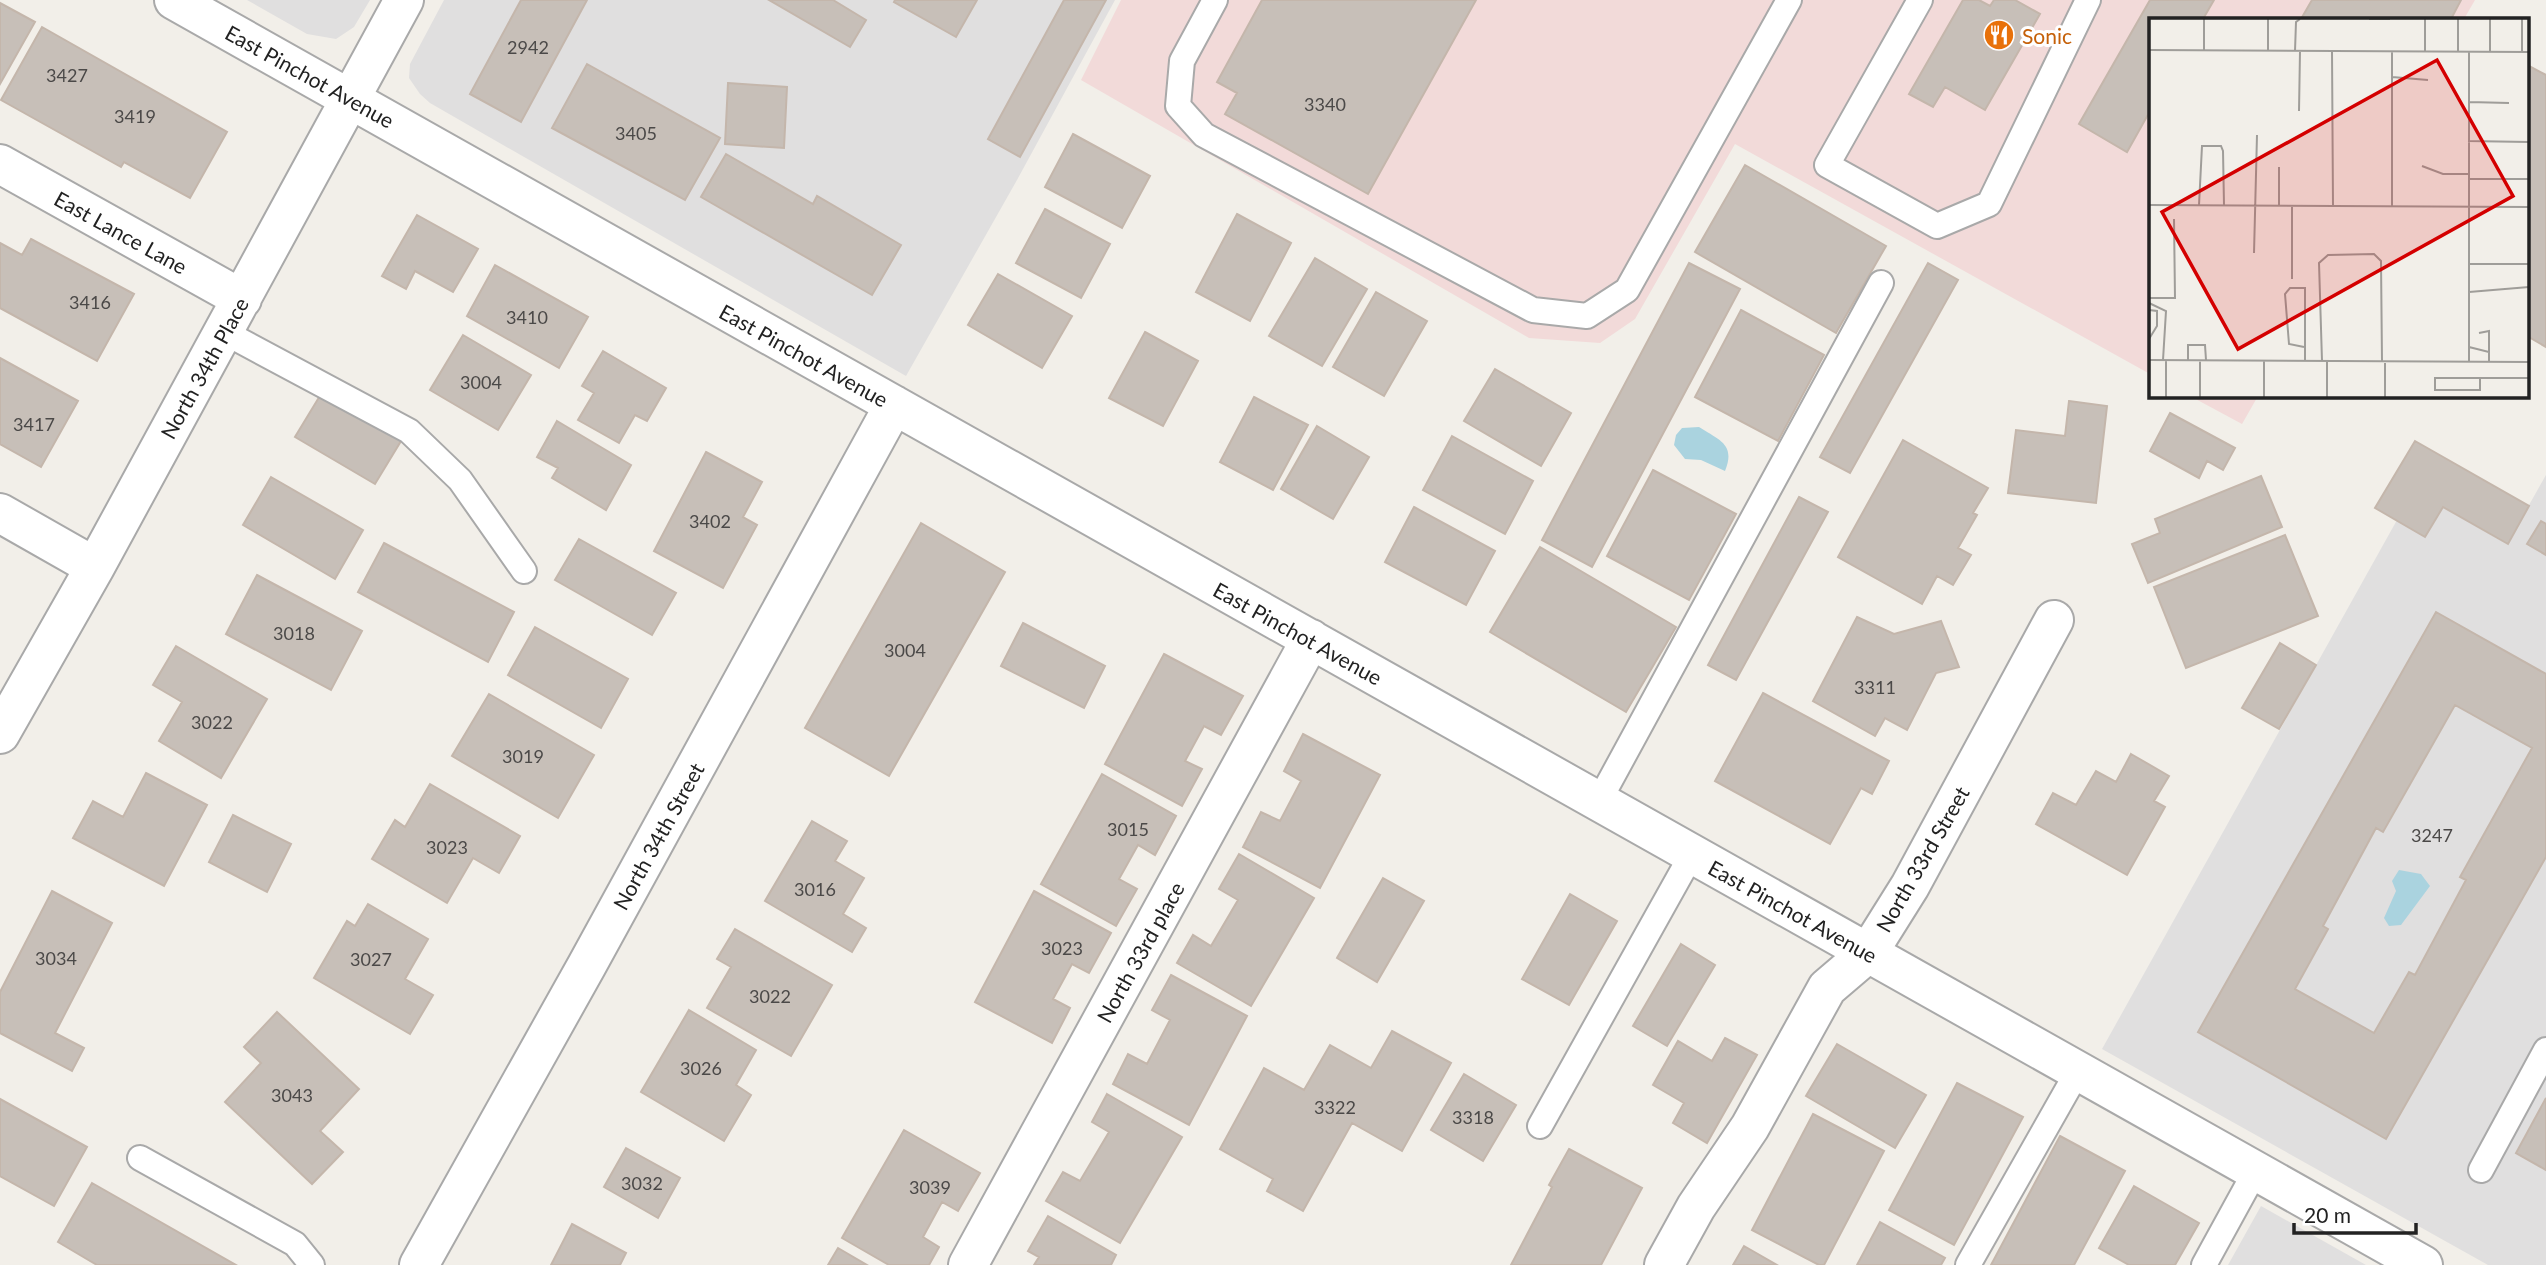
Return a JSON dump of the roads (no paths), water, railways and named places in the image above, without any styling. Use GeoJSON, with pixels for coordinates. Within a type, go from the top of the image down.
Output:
{"type":"FeatureCollection","features":[{"type":"Feature","properties":{"kind":"street","name":"East Pinchot Avenue"},"geometry":{"type":"LineString","coordinates":[[174,0],[2423,1265]]}},
{"type":"Feature","properties":{"kind":"street","name":"North 34th Place"},"geometry":{"type":"LineString","coordinates":[[0,734],[95,567],[404,0]]}},
{"type":"Feature","properties":{"kind":"street","name":"East Lance Lane"},"geometry":{"type":"LineString","coordinates":[[0,164],[233,316]]}},
{"type":"Feature","properties":{"kind":"street","name":"North 34th Street"},"geometry":{"type":"LineString","coordinates":[[419,1265],[894,405]]}},
{"type":"Feature","properties":{"kind":"street"},"geometry":{"type":"LineString","coordinates":[[0,513],[95,567]]}},
{"type":"Feature","properties":{"kind":"street","name":"North 33rd Street"},"geometry":{"type":"LineString","coordinates":[[1664,1265],[1696,1208],[1750,1127],[1827,988],[1868,953],[1910,886],[2054,620]]}},
{"type":"Feature","properties":{"kind":"street","name":"North 33rd place"},"geometry":{"type":"LineString","coordinates":[[968,1265],[1311,639]]}},
{"type":"Feature","properties":{"kind":"lane"},"geometry":{"type":"LineString","coordinates":[[1216,0],[1182,61],[1178,106],[1204,135],[1532,310],[1587,316],[1627,290],[1789,0]]}},
{"type":"Feature","properties":{"kind":"lane"},"geometry":{"type":"LineString","coordinates":[[1920,0],[1827,165],[1937,226],[1989,204],[2088,0]]}},
{"type":"Feature","properties":{"kind":"lane"},"geometry":{"type":"LineString","coordinates":[[1599,801],[1881,283]]}},
{"type":"Feature","properties":{"kind":"lane"},"geometry":{"type":"LineString","coordinates":[[233,316],[408,431],[460,480],[524,571]]}},
{"type":"Feature","properties":{"kind":"lane"},"geometry":{"type":"LineString","coordinates":[[1540,1126],[1692,854]]}},
{"type":"Feature","properties":{"kind":"lane"},"geometry":{"type":"LineString","coordinates":[[2481,1170],[2546,1050]]}},
{"type":"Feature","properties":{"kind":"lane"},"geometry":{"type":"LineString","coordinates":[[1968,1265],[2078,1071]]}},
{"type":"Feature","properties":{"kind":"lane"},"geometry":{"type":"LineString","coordinates":[[140,1158],[287,1239],[295,1244],[312,1265]]}},
{"type":"Feature","properties":{"kind":"lane"},"geometry":{"type":"LineString","coordinates":[[2204,1265],[2255,1171]]}},
{"type":"Feature","properties":{"kind":"water"},"geometry":{"type":"Polygon","coordinates":[[[1699,427],[1719,440],[1727,449],[1728,462],[1725,471],[1701,460],[1685,459],[1674,445],[1676,435],[1682,428],[1699,427]]]}},
{"type":"Feature","properties":{"kind":"water"},"geometry":{"type":"Polygon","coordinates":[[[2399,870],[2421,874],[2430,886],[2401,925],[2389,926],[2384,918],[2396,891],[2392,881],[2399,870]]]}},
{"type":"Feature","properties":{"kind":"place","name":"Sonic"},"geometry":{"type":"Point","coordinates":[1999,35]}}]}
